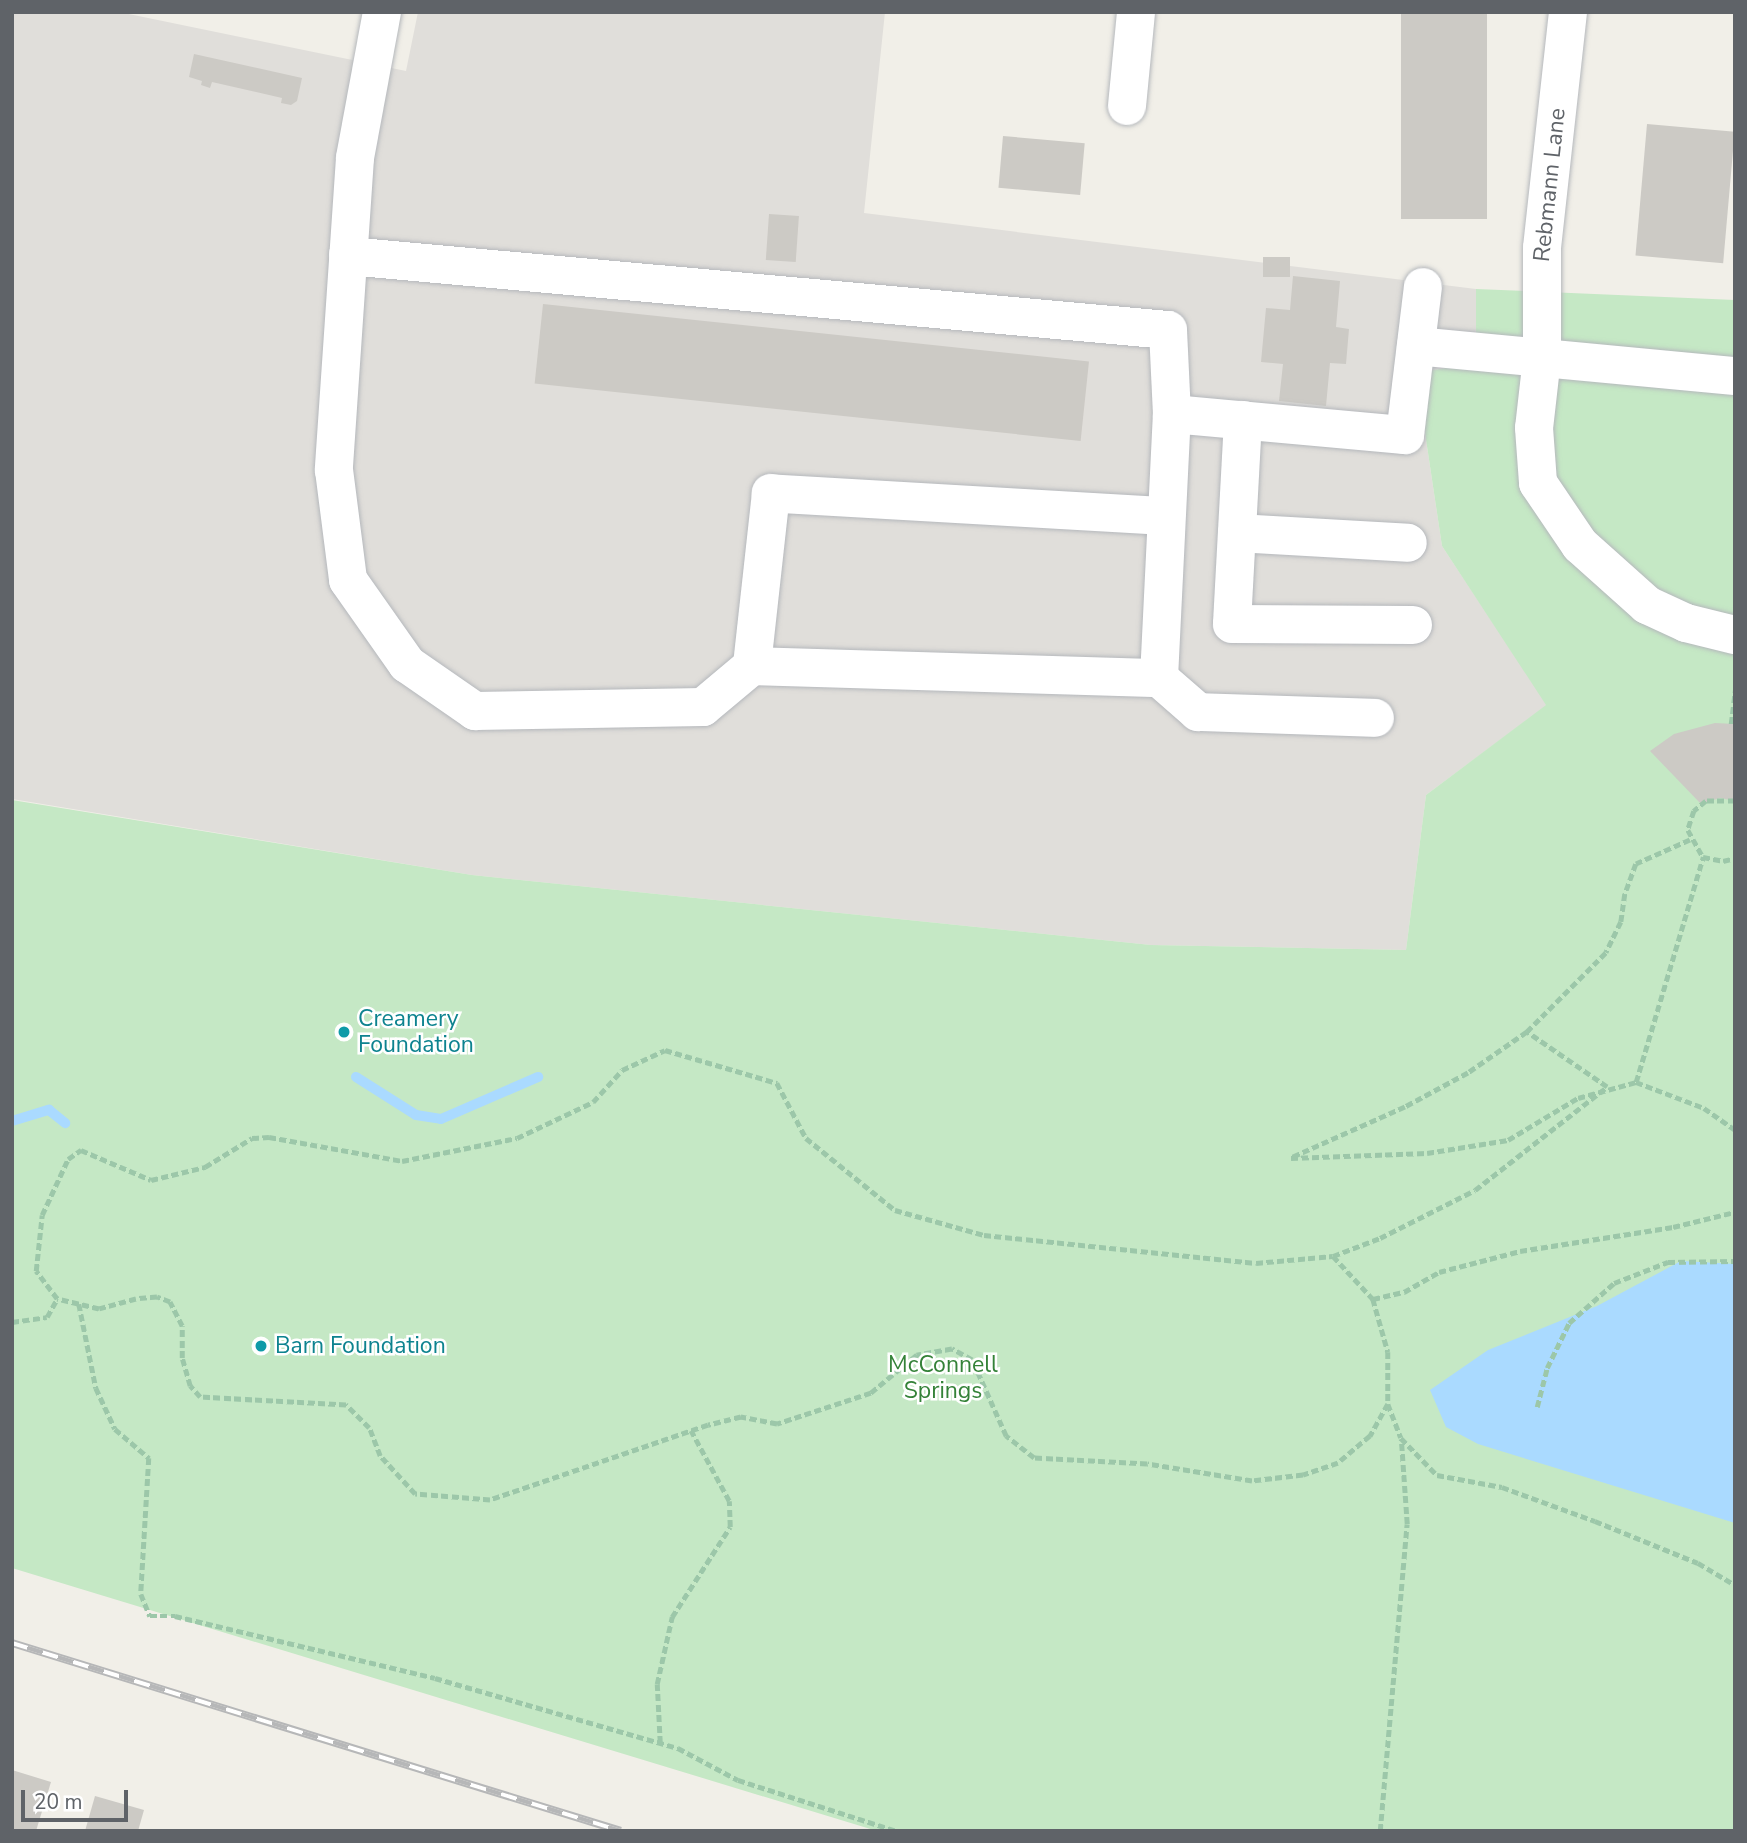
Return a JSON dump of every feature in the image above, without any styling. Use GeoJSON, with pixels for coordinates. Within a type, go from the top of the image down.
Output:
{"type":"FeatureCollection","features":[{"type":"Feature","properties":{"kind":"street"},"geometry":{"type":"LineString","coordinates":[[382,12],[355,158],[334,470],[348,580],[407,664],[475,711],[703,706],[752,667],[1159,678],[1198,712],[1375,718]]}},
{"type":"Feature","properties":{"kind":"street"},"geometry":{"type":"LineString","coordinates":[[1127,106],[1136,12]]}},
{"type":"Feature","properties":{"kind":"street","name":"Rebmann Lane"},"geometry":{"type":"LineString","coordinates":[[1568,12],[1542,248],[1542,358],[1534,428],[1538,483],[1580,545],[1647,605],[1686,623],[1735,635]]}},
{"type":"Feature","properties":{"kind":"street"},"geometry":{"type":"LineString","coordinates":[[348,256],[1168,330],[1172,414],[1164,516],[1159,678]]}},
{"type":"Feature","properties":{"kind":"street"},"geometry":{"type":"LineString","coordinates":[[1172,414],[1405,435],[1423,287]]}},
{"type":"Feature","properties":{"kind":"street"},"geometry":{"type":"LineString","coordinates":[[1416,346],[1735,376]]}},
{"type":"Feature","properties":{"kind":"street"},"geometry":{"type":"LineString","coordinates":[[1243,420],[1232,624],[1413,625]]}},
{"type":"Feature","properties":{"kind":"street"},"geometry":{"type":"LineString","coordinates":[[752,667],[771,493],[1164,516]]}},
{"type":"Feature","properties":{"kind":"street"},"geometry":{"type":"LineString","coordinates":[[1237,533],[1408,543]]}},
{"type":"Feature","properties":{"kind":"path"},"geometry":{"type":"LineString","coordinates":[[1731,724],[1735,689]]}},
{"type":"Feature","properties":{"kind":"path"},"geometry":{"type":"LineString","coordinates":[[1735,801],[1720,798],[1701,804],[1690,820],[1690,840],[1703,857],[1723,861],[1735,858]]}},
{"type":"Feature","properties":{"kind":"path"},"geometry":{"type":"LineString","coordinates":[[1690,840],[1636,864],[1625,894],[1621,922],[1606,953],[1527,1032],[1468,1073],[1405,1107],[1291,1158],[1427,1153],[1507,1140],[1578,1098],[1607,1087],[1636,1082],[1703,1108],[1735,1130]]}},
{"type":"Feature","properties":{"kind":"path"},"geometry":{"type":"LineString","coordinates":[[1636,1082],[1703,857]]}},
{"type":"Feature","properties":{"kind":"path"},"geometry":{"type":"LineString","coordinates":[[1527,1032],[1607,1087]]}},
{"type":"Feature","properties":{"kind":"path"},"geometry":{"type":"LineString","coordinates":[[1388,1404],[1370,1436],[1338,1463],[1303,1475],[1252,1481],[1147,1464],[1034,1458],[1006,1436],[972,1360],[952,1349],[917,1355],[871,1393],[777,1424],[741,1417],[691,1431],[490,1500],[415,1494],[380,1456],[369,1428],[346,1405],[200,1396],[190,1387],[182,1358],[182,1326],[170,1302],[136,1299],[99,1309],[57,1299],[36,1270],[42,1215],[68,1159],[81,1150],[152,1180],[205,1167],[252,1138],[269,1137],[402,1161],[517,1138],[593,1102],[622,1070],[665,1050],[777,1083],[806,1138],[895,1210],[984,1235],[1256,1264],[1334,1256],[1380,1238],[1475,1190],[1607,1087]]}},
{"type":"Feature","properties":{"kind":"path"},"geometry":{"type":"LineString","coordinates":[[1373,1299],[1404,1292],[1439,1272],[1520,1251],[1673,1227],[1735,1212]]}},
{"type":"Feature","properties":{"kind":"path"},"geometry":{"type":"LineString","coordinates":[[1334,1256],[1373,1299],[1388,1352],[1388,1404],[1401,1438],[1406,1524],[1380,1831]]}},
{"type":"Feature","properties":{"kind":"path"},"geometry":{"type":"LineString","coordinates":[[1537,1406],[1547,1368],[1569,1323],[1614,1283],[1668,1262],[1735,1261]]}},
{"type":"Feature","properties":{"kind":"path"},"geometry":{"type":"LineString","coordinates":[[12,1322],[47,1317],[57,1299]]}},
{"type":"Feature","properties":{"kind":"path"},"geometry":{"type":"LineString","coordinates":[[79,1304],[96,1388],[115,1429],[149,1458],[141,1594],[150,1615],[175,1616],[311,1646],[660,1743],[738,1780],[897,1831]]}},
{"type":"Feature","properties":{"kind":"path"},"geometry":{"type":"LineString","coordinates":[[660,1743],[657,1684],[672,1617],[730,1527],[729,1501],[691,1431]]}},
{"type":"Feature","properties":{"kind":"path"},"geometry":{"type":"LineString","coordinates":[[1401,1438],[1437,1475],[1502,1487],[1595,1521],[1698,1563],[1735,1585]]}},
{"type":"Feature","properties":{"kind":"shaded area"},"geometry":{"type":"Polygon","coordinates":[[[12,12],[119,12],[406,71],[418,12],[885,12],[864,213],[1476,289],[1476,363],[1416,373],[1442,546],[1547,705],[1426,795],[1406,950],[1151,945],[472,875],[12,799],[12,12]]]}},
{"type":"Feature","properties":{"kind":"green space","name":"McConnell Springs"},"geometry":{"type":"Polygon","coordinates":[[[1476,289],[1735,300],[1735,1831],[877,1831],[12,1568],[12,800],[472,875],[1151,945],[1406,950],[1426,795],[1546,705],[1442,546],[1416,373],[1476,363],[1476,289]]]}},
{"type":"Feature","properties":{"kind":"water"},"geometry":{"type":"Polygon","coordinates":[[[1681,1261],[1735,1264],[1735,1523],[1478,1444],[1446,1427],[1430,1390],[1488,1350],[1597,1306],[1681,1261]]]}},
{"type":"Feature","properties":{"kind":"building"},"geometry":{"type":"Polygon","coordinates":[[[1401,12],[1487,12],[1487,219],[1401,219],[1401,12]]]}},
{"type":"Feature","properties":{"kind":"building"},"geometry":{"type":"Polygon","coordinates":[[[194,54],[302,78],[297,101],[291,105],[281,103],[282,98],[212,82],[210,88],[201,85],[202,81],[189,77],[194,54]]]}},
{"type":"Feature","properties":{"kind":"building"},"geometry":{"type":"Polygon","coordinates":[[[1647,124],[1735,132],[1723,263],[1635,255],[1647,124]]]}},
{"type":"Feature","properties":{"kind":"building"},"geometry":{"type":"Polygon","coordinates":[[[1003,136],[1085,143],[1080,195],[998,188],[1003,136]]]}},
{"type":"Feature","properties":{"kind":"building"},"geometry":{"type":"Polygon","coordinates":[[[769,214],[799,216],[796,262],[766,260],[769,214]]]}},
{"type":"Feature","properties":{"kind":"building"},"geometry":{"type":"Polygon","coordinates":[[[1263,257],[1290,257],[1290,277],[1263,277],[1263,257]]]}},
{"type":"Feature","properties":{"kind":"building"},"geometry":{"type":"Polygon","coordinates":[[[1293,276],[1340,281],[1336,327],[1349,329],[1346,364],[1330,363],[1326,406],[1279,401],[1283,364],[1261,362],[1266,308],[1290,310],[1293,276]]]}},
{"type":"Feature","properties":{"kind":"building"},"geometry":{"type":"Polygon","coordinates":[[[543,304],[1089,361],[1081,441],[535,384],[543,304]]]}},
{"type":"Feature","properties":{"kind":"building"},"geometry":{"type":"Polygon","coordinates":[[[1715,723],[1735,724],[1735,801],[1720,798],[1701,804],[1650,751],[1674,734],[1715,723]]]}},
{"type":"Feature","properties":{"kind":"building"},"geometry":{"type":"Polygon","coordinates":[[[12,1770],[51,1782],[36,1831],[12,1831],[12,1770]]]}},
{"type":"Feature","properties":{"kind":"building"},"geometry":{"type":"Polygon","coordinates":[[[95,1796],[144,1810],[138,1831],[85,1831],[95,1796]]]}},
{"type":"Feature","properties":{"kind":"waterway"},"geometry":{"type":"LineString","coordinates":[[356,1077],[416,1115],[441,1119],[538,1077]]}},
{"type":"Feature","properties":{"kind":"waterway"},"geometry":{"type":"LineString","coordinates":[[12,1121],[49,1110],[65,1123]]}},
{"type":"Feature","properties":{"kind":"railway"},"geometry":{"type":"LineString","coordinates":[[12,1643],[621,1831]]}},
{"type":"Feature","properties":{"kind":"place","name":"Creamery Foundation"},"geometry":{"type":"Point","coordinates":[344,1032]}},
{"type":"Feature","properties":{"kind":"place","name":"Barn Foundation"},"geometry":{"type":"Point","coordinates":[261,1346]}}]}
